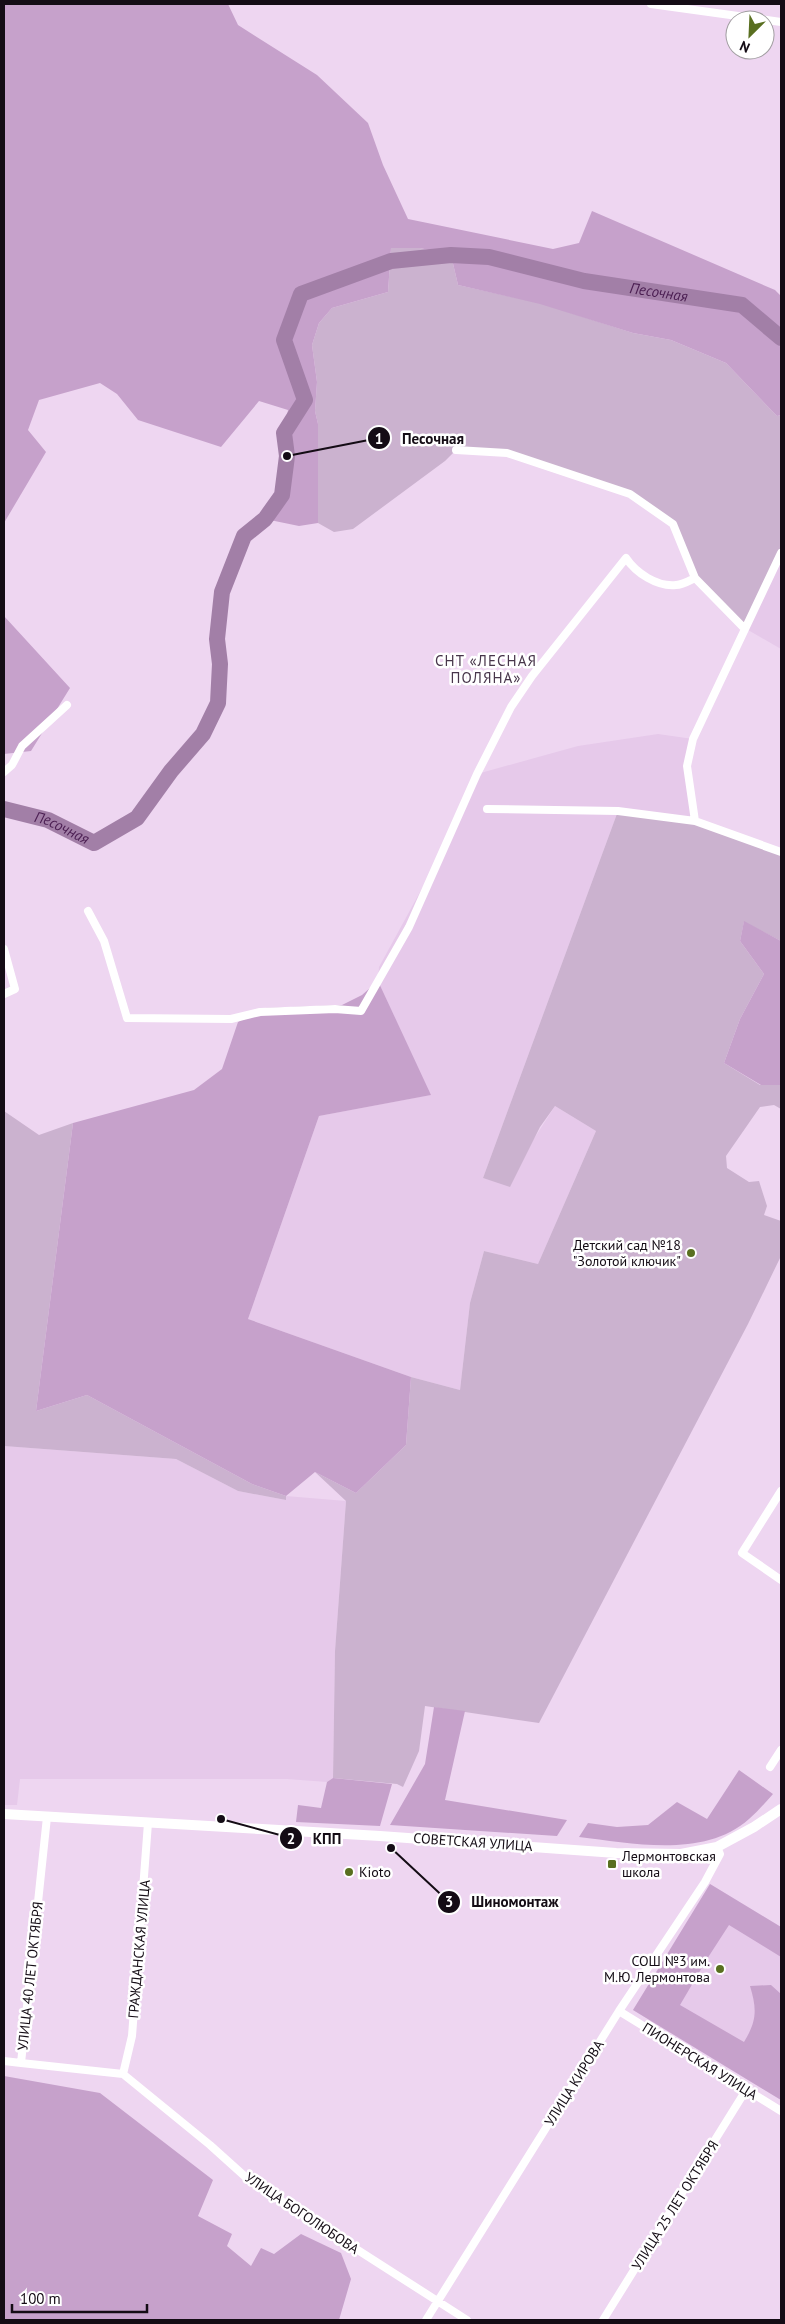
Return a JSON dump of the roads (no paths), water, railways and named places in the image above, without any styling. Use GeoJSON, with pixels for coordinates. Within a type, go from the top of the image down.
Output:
{"type":"FeatureCollection","features":[{"type":"Feature","properties":{"kind":"main road","name":"СОВЕТСКАЯ УЛИЦА"},"geometry":{"type":"LineString","coordinates":[[4,1814],[380,1836],[616,1853],[681,1854],[717,1847],[754,1827],[781,1809]]}},
{"type":"Feature","properties":{"kind":"street"},"geometry":{"type":"LineString","coordinates":[[651,4],[781,22]]}},
{"type":"Feature","properties":{"kind":"street"},"geometry":{"type":"LineString","coordinates":[[456,450],[507,453],[630,494],[673,524],[694,578],[743,627]]}},
{"type":"Feature","properties":{"kind":"street"},"geometry":{"type":"LineString","coordinates":[[695,821],[686,766],[693,739],[781,553]]}},
{"type":"Feature","properties":{"kind":"street"},"geometry":{"type":"LineString","coordinates":[[88,911],[104,941],[127,1018],[231,1019],[260,1012],[335,1009],[361,1011],[409,926],[477,774],[511,707],[532,676],[626,558],[631,566],[658,584],[677,585],[694,578]]}},
{"type":"Feature","properties":{"kind":"street"},"geometry":{"type":"LineString","coordinates":[[4,772],[12,765],[28,740],[67,705]]}},
{"type":"Feature","properties":{"kind":"street"},"geometry":{"type":"LineString","coordinates":[[487,809],[618,811],[695,821],[781,852]]}},
{"type":"Feature","properties":{"kind":"street"},"geometry":{"type":"LineString","coordinates":[[4,949],[15,989],[4,994]]}},
{"type":"Feature","properties":{"kind":"street"},"geometry":{"type":"LineString","coordinates":[[781,1491],[742,1553],[781,1580]]}},
{"type":"Feature","properties":{"kind":"street"},"geometry":{"type":"LineString","coordinates":[[770,1767],[781,1750]]}},
{"type":"Feature","properties":{"kind":"street","name":"УЛИЦА 40 ЛЕТ ОКТЯБРЯ"},"geometry":{"type":"LineString","coordinates":[[47,1817],[21,2063],[123,2074]]}},
{"type":"Feature","properties":{"kind":"street","name":"ГРАЖДАНСКАЯ УЛИЦА"},"geometry":{"type":"LineString","coordinates":[[123,2074],[132,2036],[148,1823]]}},
{"type":"Feature","properties":{"kind":"street","name":"УЛИЦА КИРОВА"},"geometry":{"type":"LineString","coordinates":[[426,2320],[619,2011],[705,1882],[720,1854],[717,1847]]}},
{"type":"Feature","properties":{"kind":"street","name":"ПИОНЕРСКАЯ УЛИЦА"},"geometry":{"type":"LineString","coordinates":[[619,2011],[781,2111]]}},
{"type":"Feature","properties":{"kind":"street"},"geometry":{"type":"LineString","coordinates":[[4,2061],[21,2063]]}},
{"type":"Feature","properties":{"kind":"street","name":"УЛИЦА БОГОЛЮБОВА"},"geometry":{"type":"LineString","coordinates":[[123,2074],[210,2145],[250,2181],[467,2320]]}},
{"type":"Feature","properties":{"kind":"street","name":"УЛИЦА 25 ЛЕТ ОКТЯБРЯ"},"geometry":{"type":"LineString","coordinates":[[603,2320],[746,2090]]}},
{"type":"Feature","properties":{"kind":"waterway","name":"Песочная"},"geometry":{"type":"LineString","coordinates":[[4,809],[48,820],[94,843],[137,818],[171,771],[203,734],[218,703],[220,664],[217,639],[222,592],[244,536],[265,519],[282,495],[287,456],[284,433],[305,400],[284,340],[301,294],[391,261],[451,255],[489,257],[584,281],[742,305],[781,338]]}},
{"type":"Feature","properties":{"kind":"place","name":"Песочная"},"geometry":{"type":"Point","coordinates":[287,456]}},
{"type":"Feature","properties":{"kind":"place","name":"Детский сад №18 \"Золотой ключик\""},"geometry":{"type":"Point","coordinates":[691,1253]}},
{"type":"Feature","properties":{"kind":"place","name":"КПП"},"geometry":{"type":"Point","coordinates":[221,1819]}},
{"type":"Feature","properties":{"kind":"place","name":"Шиномонтаж"},"geometry":{"type":"Point","coordinates":[391,1848]}},
{"type":"Feature","properties":{"kind":"place","name":"Лермонтовская школа"},"geometry":{"type":"Point","coordinates":[612,1864]}},
{"type":"Feature","properties":{"kind":"place","name":"Kioto"},"geometry":{"type":"Point","coordinates":[349,1872]}},
{"type":"Feature","properties":{"kind":"place","name":"СОШ №3 им. М.Ю. Лермонтова"},"geometry":{"type":"Point","coordinates":[720,1969]}},
{"type":"Feature","properties":{"kind":"district","name":"СНТ «ЛЕСНАЯ ПОЛЯНА»"},"geometry":{"type":"Point","coordinates":[486,670]}}]}
